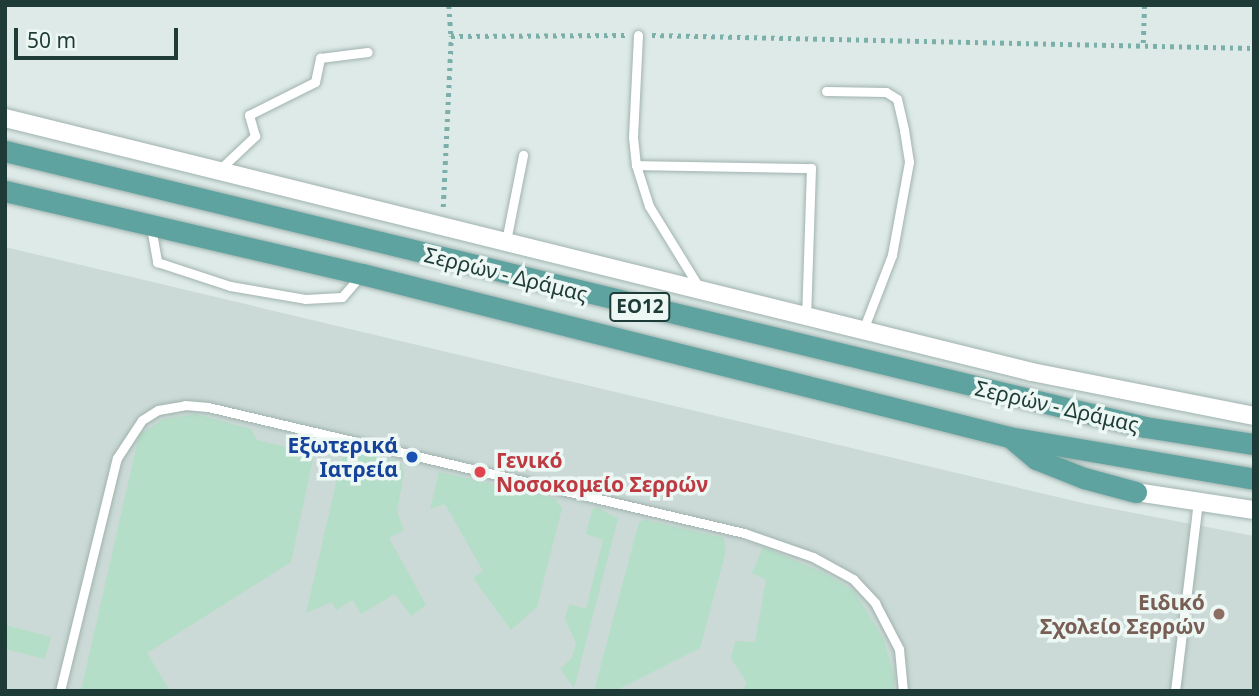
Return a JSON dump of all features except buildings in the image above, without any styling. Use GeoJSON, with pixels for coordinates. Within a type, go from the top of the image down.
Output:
{"type":"FeatureCollection","features":[{"type":"Feature","properties":{"kind":"main road"},"geometry":{"type":"LineString","coordinates":[[5,140],[29,157]]}},
{"type":"Feature","properties":{"kind":"main road","name":"Σερρών - Δράμας"},"geometry":{"type":"LineString","coordinates":[[5,151],[1145,427],[1254,444]]}},
{"type":"Feature","properties":{"kind":"main road","name":"Σερρών - Δράμας"},"geometry":{"type":"LineString","coordinates":[[6,191],[151,227],[362,274],[1009,437],[1254,479]]}},
{"type":"Feature","properties":{"kind":"main road"},"geometry":{"type":"LineString","coordinates":[[1009,437],[1036,459],[1084,478],[1136,492]]}},
{"type":"Feature","properties":{"kind":"street"},"geometry":{"type":"LineString","coordinates":[[5,118],[1045,375],[1254,415]]}},
{"type":"Feature","properties":{"kind":"street"},"geometry":{"type":"LineString","coordinates":[[1136,492],[1254,510]]}},
{"type":"Feature","properties":{"kind":"lane"},"geometry":{"type":"LineString","coordinates":[[638,35],[633,137],[636,165],[649,206],[701,290]]}},
{"type":"Feature","properties":{"kind":"lane"},"geometry":{"type":"LineString","coordinates":[[219,170],[255,136],[249,115],[315,82],[320,58],[368,52]]}},
{"type":"Feature","properties":{"kind":"lane"},"geometry":{"type":"LineString","coordinates":[[826,91],[886,92],[897,99],[909,162],[892,255],[863,330]]}},
{"type":"Feature","properties":{"kind":"lane"},"geometry":{"type":"LineString","coordinates":[[506,241],[523,155]]}},
{"type":"Feature","properties":{"kind":"lane"},"geometry":{"type":"LineString","coordinates":[[636,165],[811,168],[806,316]]}},
{"type":"Feature","properties":{"kind":"lane"},"geometry":{"type":"LineString","coordinates":[[151,227],[158,262],[230,286],[305,299],[342,297],[362,274]]}},
{"type":"Feature","properties":{"kind":"lane"},"geometry":{"type":"LineString","coordinates":[[60,691],[117,457],[142,420],[158,410],[186,405],[208,407],[744,533],[813,557],[853,579],[875,603],[899,649],[903,691]]}},
{"type":"Feature","properties":{"kind":"lane"},"geometry":{"type":"LineString","coordinates":[[1175,691],[1198,501]]}},
{"type":"Feature","properties":{"kind":"path"},"geometry":{"type":"LineString","coordinates":[[442,226],[451,36],[449,5]]}},
{"type":"Feature","properties":{"kind":"path"},"geometry":{"type":"LineString","coordinates":[[1143,43],[1144,5]]}},
{"type":"Feature","properties":{"kind":"path"},"geometry":{"type":"LineString","coordinates":[[451,36],[638,35],[1143,43],[1254,48]]}},
{"type":"Feature","properties":{"kind":"shaded area","name":"Γενικό Νοσοκομείο Σερρών"},"geometry":{"type":"Polygon","coordinates":[[[5,247],[1087,504],[1254,536],[1254,691],[5,691],[5,247]]]}},
{"type":"Feature","properties":{"kind":"green space"},"geometry":{"type":"Polygon","coordinates":[[[196,414],[251,429],[257,440],[291,448],[306,441],[314,454],[291,562],[147,653],[170,691],[81,691],[139,435],[164,419],[196,414]]]}},
{"type":"Feature","properties":{"kind":"green space"},"geometry":{"type":"Polygon","coordinates":[[[357,452],[400,462],[404,473],[397,512],[404,530],[389,538],[426,605],[411,616],[395,594],[361,614],[353,600],[336,610],[332,602],[306,613],[342,458],[357,452]]]}},
{"type":"Feature","properties":{"kind":"green space"},"geometry":{"type":"Polygon","coordinates":[[[439,472],[554,498],[562,508],[537,607],[511,630],[473,578],[483,571],[445,504],[430,509],[439,472]]]}},
{"type":"Feature","properties":{"kind":"green space"},"geometry":{"type":"Polygon","coordinates":[[[597,507],[618,519],[574,688],[560,669],[572,658],[576,643],[565,619],[569,604],[586,609],[603,540],[586,534],[592,510],[597,507]]]}},
{"type":"Feature","properties":{"kind":"green space"},"geometry":{"type":"Polygon","coordinates":[[[645,520],[724,538],[726,551],[700,648],[615,691],[594,691],[639,522],[645,520]]]}},
{"type":"Feature","properties":{"kind":"green space"},"geometry":{"type":"Polygon","coordinates":[[[763,547],[824,573],[854,591],[883,638],[895,679],[893,691],[742,691],[747,683],[731,658],[735,641],[755,642],[766,580],[752,573],[763,547]]]}},
{"type":"Feature","properties":{"kind":"green space"},"geometry":{"type":"Polygon","coordinates":[[[5,625],[51,637],[45,659],[5,649],[5,625]]]}},
{"type":"Feature","properties":{"kind":"place","name":"Εξωτερικά Ιατρεία"},"geometry":{"type":"Point","coordinates":[412,457]}},
{"type":"Feature","properties":{"kind":"place","name":"Γενικό Νοσοκομείο Σερρών"},"geometry":{"type":"Point","coordinates":[480,472]}},
{"type":"Feature","properties":{"kind":"place","name":"Ειδικό Σχολείο Σερρών"},"geometry":{"type":"Point","coordinates":[1219,614]}}]}
